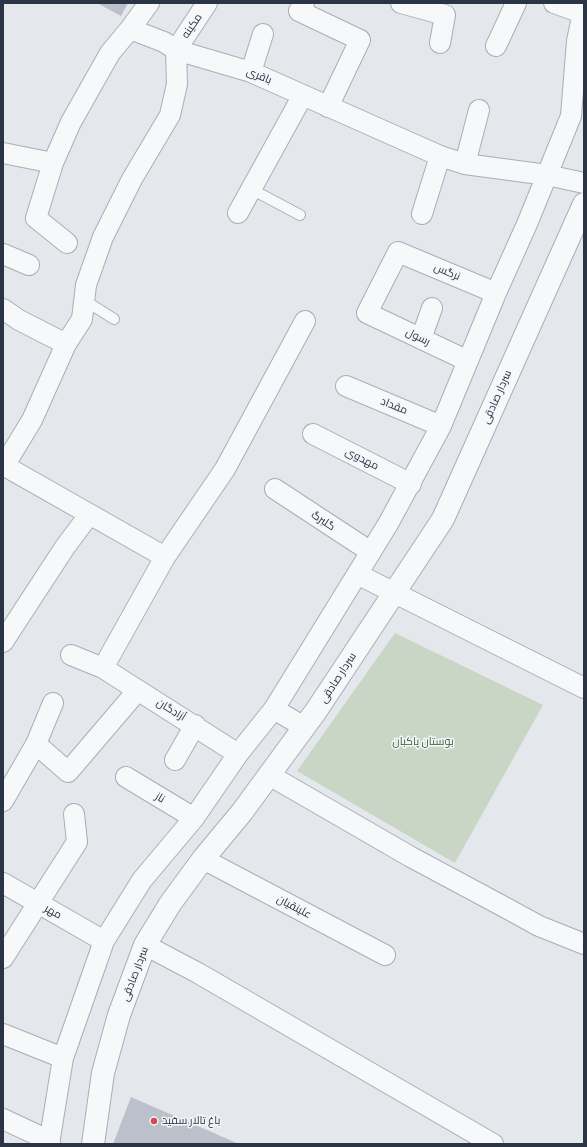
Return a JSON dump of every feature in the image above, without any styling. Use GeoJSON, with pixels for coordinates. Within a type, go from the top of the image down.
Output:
{"type":"FeatureCollection","features":[{"type":"Feature","properties":{"kind":"street"},"geometry":{"type":"LineString","coordinates":[[67,243],[36,218],[53,164],[71,122],[110,53],[149,3]]}},
{"type":"Feature","properties":{"kind":"street","name":"مکینه"},"geometry":{"type":"LineString","coordinates":[[176,50],[207,3]]}},
{"type":"Feature","properties":{"kind":"street"},"geometry":{"type":"LineString","coordinates":[[304,3],[299,11],[360,40],[328,107]]}},
{"type":"Feature","properties":{"kind":"street"},"geometry":{"type":"LineString","coordinates":[[401,3],[445,15],[440,43]]}},
{"type":"Feature","properties":{"kind":"street"},"geometry":{"type":"LineString","coordinates":[[496,46],[516,3]]}},
{"type":"Feature","properties":{"kind":"street"},"geometry":{"type":"LineString","coordinates":[[3,1119],[50,1142],[63,1058],[104,941],[142,880],[194,818],[238,754],[274,709],[371,552],[411,484],[442,426],[496,293],[527,224],[571,116],[577,41],[583,10],[554,3]]}},
{"type":"Feature","properties":{"kind":"street","name":"باقری"},"geometry":{"type":"LineString","coordinates":[[130,29],[164,42],[176,50],[252,72],[440,156],[465,164],[547,175],[584,183]]}},
{"type":"Feature","properties":{"kind":"street"},"geometry":{"type":"LineString","coordinates":[[252,72],[264,34]]}},
{"type":"Feature","properties":{"kind":"street"},"geometry":{"type":"LineString","coordinates":[[165,557],[4,466],[32,420],[66,344],[82,319],[86,285],[103,237],[132,179],[170,115],[177,84],[176,50]]}},
{"type":"Feature","properties":{"kind":"street"},"geometry":{"type":"LineString","coordinates":[[238,213],[303,95]]}},
{"type":"Feature","properties":{"kind":"street"},"geometry":{"type":"LineString","coordinates":[[465,164],[479,110]]}},
{"type":"Feature","properties":{"kind":"street"},"geometry":{"type":"LineString","coordinates":[[3,153],[53,164]]}},
{"type":"Feature","properties":{"kind":"street"},"geometry":{"type":"LineString","coordinates":[[422,214],[440,156]]}},
{"type":"Feature","properties":{"kind":"street","name":"سردار صادقی"},"geometry":{"type":"LineString","coordinates":[[93,1144],[103,1073],[119,1015],[145,946],[170,904],[203,859],[242,812],[304,728],[443,519],[584,204]]}},
{"type":"Feature","properties":{"kind":"street","name":"نرگس"},"geometry":{"type":"LineString","coordinates":[[367,313],[398,252],[496,293]]}},
{"type":"Feature","properties":{"kind":"street"},"geometry":{"type":"LineString","coordinates":[[3,254],[29,265]]}},
{"type":"Feature","properties":{"kind":"street"},"geometry":{"type":"LineString","coordinates":[[421,339],[432,308]]}},
{"type":"Feature","properties":{"kind":"street"},"geometry":{"type":"LineString","coordinates":[[3,309],[19,320],[66,344]]}},
{"type":"Feature","properties":{"kind":"street","name":"رسول"},"geometry":{"type":"LineString","coordinates":[[367,313],[468,362]]}},
{"type":"Feature","properties":{"kind":"street"},"geometry":{"type":"LineString","coordinates":[[103,668],[165,557],[225,469],[305,321]]}},
{"type":"Feature","properties":{"kind":"street","name":"مقداد"},"geometry":{"type":"LineString","coordinates":[[346,386],[442,426]]}},
{"type":"Feature","properties":{"kind":"street","name":"مهدوی"},"geometry":{"type":"LineString","coordinates":[[313,434],[411,484]]}},
{"type":"Feature","properties":{"kind":"street","name":"گلبرگ"},"geometry":{"type":"LineString","coordinates":[[276,489],[371,552]]}},
{"type":"Feature","properties":{"kind":"street"},"geometry":{"type":"LineString","coordinates":[[3,642],[65,546],[90,514]]}},
{"type":"Feature","properties":{"kind":"street"},"geometry":{"type":"LineString","coordinates":[[357,574],[584,688]]}},
{"type":"Feature","properties":{"kind":"street","name":"آزادگان"},"geometry":{"type":"LineString","coordinates":[[71,655],[103,668],[195,725],[238,754]]}},
{"type":"Feature","properties":{"kind":"street"},"geometry":{"type":"LineString","coordinates":[[36,744],[68,772],[138,690]]}},
{"type":"Feature","properties":{"kind":"street"},"geometry":{"type":"LineString","coordinates":[[3,801],[36,744],[52,703]]}},
{"type":"Feature","properties":{"kind":"street"},"geometry":{"type":"LineString","coordinates":[[274,709],[304,728]]}},
{"type":"Feature","properties":{"kind":"street"},"geometry":{"type":"LineString","coordinates":[[175,760],[195,725]]}},
{"type":"Feature","properties":{"kind":"street"},"geometry":{"type":"LineString","coordinates":[[269,775],[411,857],[539,926],[584,944]]}},
{"type":"Feature","properties":{"kind":"street","name":"ناز"},"geometry":{"type":"LineString","coordinates":[[126,777],[194,818]]}},
{"type":"Feature","properties":{"kind":"street"},"geometry":{"type":"LineString","coordinates":[[3,958],[77,842],[74,814]]}},
{"type":"Feature","properties":{"kind":"street","name":"علینقیان"},"geometry":{"type":"LineString","coordinates":[[203,859],[385,956]]}},
{"type":"Feature","properties":{"kind":"street","name":"مهر"},"geometry":{"type":"LineString","coordinates":[[3,883],[104,941]]}},
{"type":"Feature","properties":{"kind":"street"},"geometry":{"type":"LineString","coordinates":[[145,946],[198,973],[493,1144]]}},
{"type":"Feature","properties":{"kind":"street"},"geometry":{"type":"LineString","coordinates":[[3,1034],[63,1058]]}},
{"type":"Feature","properties":{"kind":"lane"},"geometry":{"type":"LineString","coordinates":[[251,189],[300,215]]}},
{"type":"Feature","properties":{"kind":"lane"},"geometry":{"type":"LineString","coordinates":[[84,300],[114,319]]}},
{"type":"Feature","properties":{"kind":"green space","name":"بوستان پاکبان"},"geometry":{"type":"Polygon","coordinates":[[[395,633],[543,705],[455,863],[297,771],[395,633]]]}},
{"type":"Feature","properties":{"kind":"building"},"geometry":{"type":"Polygon","coordinates":[[[97,3],[128,3],[121,16],[97,3]]]}},
{"type":"Feature","properties":{"kind":"building","name":"باغ تالار سفید"},"geometry":{"type":"Polygon","coordinates":[[[131,1097],[239,1144],[113,1144],[131,1097]]]}},
{"type":"Feature","properties":{"kind":"place","name":"باغ تالار سفید"},"geometry":{"type":"Point","coordinates":[154,1121]}}]}
